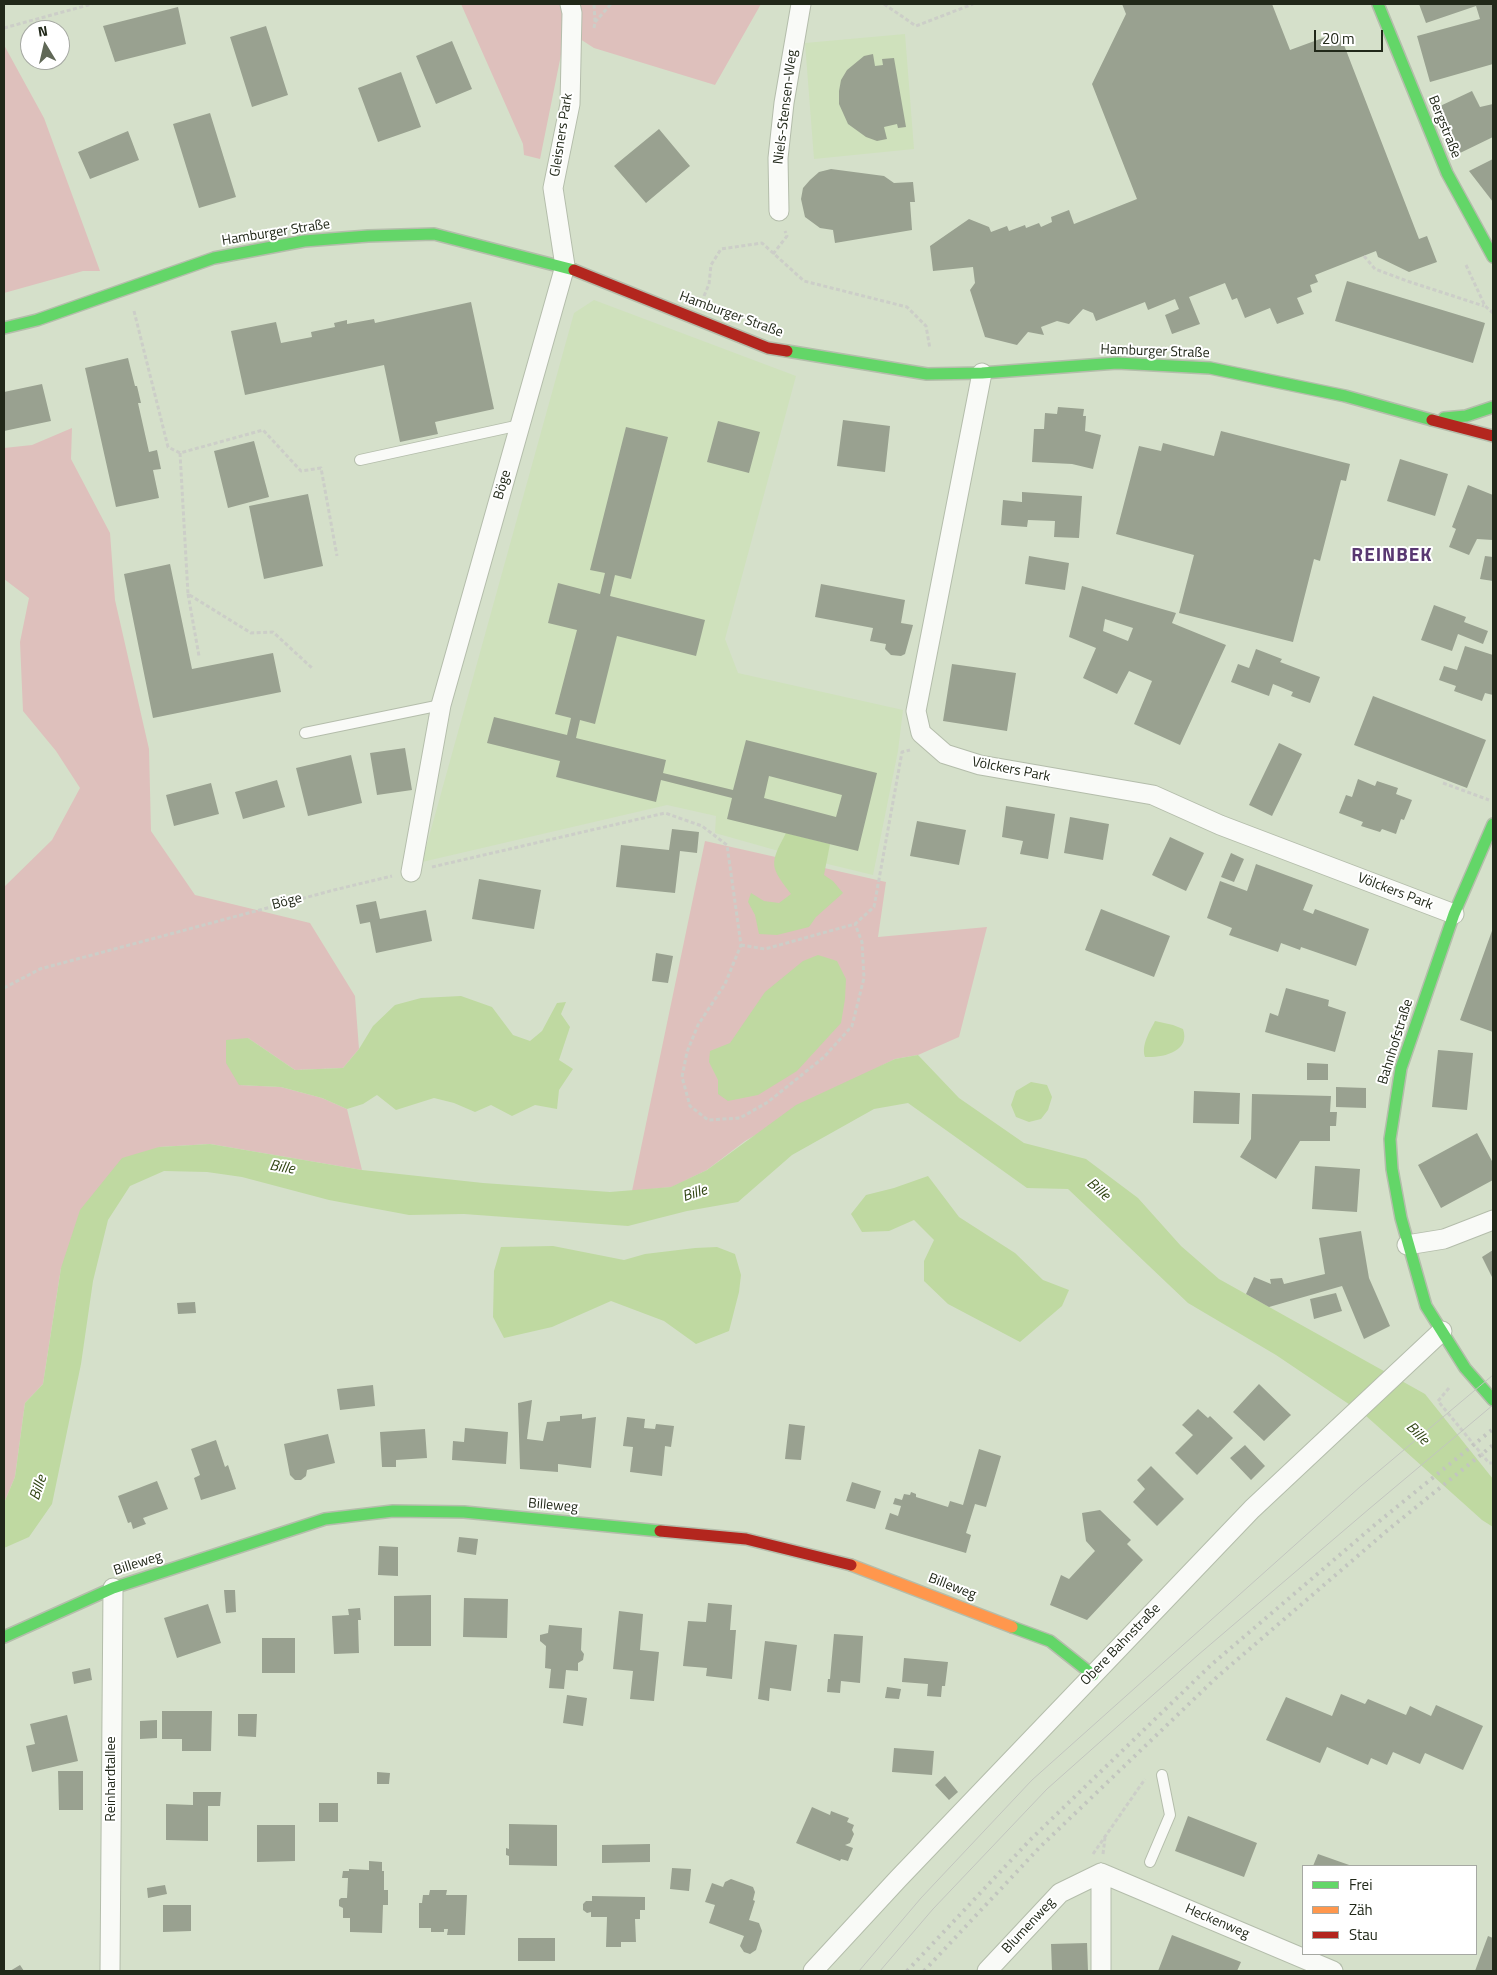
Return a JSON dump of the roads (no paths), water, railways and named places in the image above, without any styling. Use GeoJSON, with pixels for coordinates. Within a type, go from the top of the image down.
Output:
{"type":"FeatureCollection","features":[{"type":"Feature","properties":{"kind":"main road","name":"Bergstraße"},"geometry":{"type":"LineString","coordinates":[[1378,4],[1447,174],[1493,257]]}},
{"type":"Feature","properties":{"kind":"main road","name":"Hamburger Straße"},"geometry":{"type":"LineString","coordinates":[[4,328],[37,320],[214,258],[304,241],[368,236],[434,234],[565,266],[768,348],[927,374],[982,373],[1117,364],[1210,368],[1345,396],[1493,436]]}},
{"type":"Feature","properties":{"kind":"main road"},"geometry":{"type":"LineString","coordinates":[[1433,419],[1466,416],[1493,408]]}},
{"type":"Feature","properties":{"kind":"main road"},"geometry":{"type":"LineString","coordinates":[[1468,428],[1493,429]]}},
{"type":"Feature","properties":{"kind":"main road","name":"Bahnhofstraße"},"geometry":{"type":"LineString","coordinates":[[1493,824],[1454,914],[1401,1068],[1390,1140],[1392,1169],[1407,1245],[1426,1306],[1465,1368],[1493,1400]]}},
{"type":"Feature","properties":{"kind":"main road","name":"Billeweg"},"geometry":{"type":"LineString","coordinates":[[4,1637],[113,1588],[325,1519],[393,1511],[464,1512],[746,1539],[844,1562],[1050,1641],[1093,1675]]}},
{"type":"Feature","properties":{"kind":"street","name":"Gleisners Park"},"geometry":{"type":"LineString","coordinates":[[565,266],[553,188],[570,104],[572,13],[570,4]]}},
{"type":"Feature","properties":{"kind":"street","name":"Niels-Stensen-Weg"},"geometry":{"type":"LineString","coordinates":[[779,211],[778,158],[784,103],[801,4]]}},
{"type":"Feature","properties":{"kind":"street","name":"Böge"},"geometry":{"type":"LineString","coordinates":[[411,872],[441,705],[565,266]]}},
{"type":"Feature","properties":{"kind":"street","name":"Völckers Park"},"geometry":{"type":"LineString","coordinates":[[982,373],[916,711],[921,733],[945,754],[980,765],[1153,795],[1220,824],[1454,914]]}},
{"type":"Feature","properties":{"kind":"street"},"geometry":{"type":"LineString","coordinates":[[1407,1245],[1444,1239],[1493,1220]]}},
{"type":"Feature","properties":{"kind":"street","name":"Obere Bahnstraße"},"geometry":{"type":"LineString","coordinates":[[813,1971],[1252,1510],[1442,1331]]}},
{"type":"Feature","properties":{"kind":"street","name":"Reinhardtallee"},"geometry":{"type":"LineString","coordinates":[[110,1971],[113,1588]]}},
{"type":"Feature","properties":{"kind":"street"},"geometry":{"type":"LineString","coordinates":[[1095,1866],[1101,1971]]}},
{"type":"Feature","properties":{"kind":"street","name":"Blumenweg"},"geometry":{"type":"LineString","coordinates":[[987,1971],[1060,1893],[1095,1866]]}},
{"type":"Feature","properties":{"kind":"street","name":"Heckenweg"},"geometry":{"type":"LineString","coordinates":[[1095,1866],[1333,1971]]}},
{"type":"Feature","properties":{"kind":"lane"},"geometry":{"type":"LineString","coordinates":[[360,460],[520,425]]}},
{"type":"Feature","properties":{"kind":"lane"},"geometry":{"type":"LineString","coordinates":[[305,733],[441,705]]}},
{"type":"Feature","properties":{"kind":"lane"},"geometry":{"type":"LineString","coordinates":[[1150,1862],[1170,1815],[1162,1775]]}},
{"type":"Feature","properties":{"kind":"water"},"geometry":{"type":"Polygon","coordinates":[[[786,833],[830,844],[824,875],[833,881],[843,893],[816,917],[809,927],[777,935],[759,934],[755,915],[748,902],[751,893],[764,901],[779,903],[791,894],[779,877],[774,865],[777,852],[786,833]]]}},
{"type":"Feature","properties":{"kind":"water"},"geometry":{"type":"Polygon","coordinates":[[[818,955],[837,961],[846,979],[841,1023],[797,1071],[758,1095],[728,1101],[718,1094],[718,1080],[709,1062],[710,1051],[730,1043],[765,992],[803,961],[818,955]]]}},
{"type":"Feature","properties":{"kind":"water"},"geometry":{"type":"Polygon","coordinates":[[[461,996],[492,1007],[513,1035],[530,1041],[542,1031],[557,1003],[566,1002],[561,1014],[570,1027],[559,1060],[573,1069],[559,1090],[557,1109],[535,1105],[512,1116],[491,1105],[475,1112],[454,1103],[434,1098],[396,1110],[377,1095],[363,1104],[347,1109],[322,1098],[281,1087],[239,1085],[226,1063],[226,1040],[248,1038],[295,1070],[343,1068],[359,1049],[373,1026],[395,1005],[421,998],[461,996]]]}},
{"type":"Feature","properties":{"kind":"water"},"geometry":{"type":"Polygon","coordinates":[[[1155,1021],[1183,1029],[1183,1043],[1179,1048],[1167,1055],[1145,1057],[1145,1043],[1155,1021]]]}},
{"type":"Feature","properties":{"kind":"water","name":"Bille"},"geometry":{"type":"Polygon","coordinates":[[[918,1055],[959,1098],[1024,1143],[1086,1159],[1138,1198],[1181,1246],[1219,1279],[1425,1394],[1493,1479],[1493,1527],[1482,1520],[1365,1415],[1276,1355],[1188,1303],[1068,1189],[1027,1188],[908,1103],[874,1109],[792,1155],[738,1202],[687,1211],[628,1226],[464,1214],[409,1215],[329,1200],[242,1177],[207,1172],[164,1171],[130,1186],[108,1220],[93,1281],[81,1364],[52,1504],[29,1537],[4,1548],[4,1503],[15,1477],[25,1403],[43,1384],[61,1268],[80,1210],[122,1158],[159,1147],[210,1144],[362,1170],[483,1183],[610,1192],[671,1187],[707,1170],[796,1105],[895,1059],[918,1055]]]}},
{"type":"Feature","properties":{"kind":"water"},"geometry":{"type":"Polygon","coordinates":[[[1031,1082],[1047,1085],[1052,1097],[1048,1110],[1041,1119],[1029,1122],[1016,1117],[1011,1105],[1016,1091],[1031,1082]]]}},
{"type":"Feature","properties":{"kind":"water"},"geometry":{"type":"Polygon","coordinates":[[[928,1176],[959,1217],[1015,1253],[1043,1280],[1069,1290],[1062,1306],[1020,1342],[948,1304],[924,1281],[924,1261],[934,1240],[914,1220],[889,1231],[862,1232],[851,1214],[866,1195],[894,1188],[928,1176]]]}},
{"type":"Feature","properties":{"kind":"water"},"geometry":{"type":"Polygon","coordinates":[[[553,1246],[624,1260],[645,1254],[695,1248],[717,1247],[735,1254],[741,1275],[739,1292],[729,1331],[696,1344],[664,1321],[611,1301],[552,1327],[504,1338],[493,1317],[494,1271],[501,1247],[553,1246]]]}},
{"type":"Feature","properties":{"kind":"tram line"},"geometry":{"type":"LineString","coordinates":[[859,1971],[921,1898],[1032,1780],[1361,1486],[1493,1375]]}},
{"type":"Feature","properties":{"kind":"tram line"},"geometry":{"type":"LineString","coordinates":[[880,1971],[933,1909],[1047,1789],[1198,1655],[1493,1405]]}},
{"type":"Feature","properties":{"kind":"railway"},"geometry":{"type":"LineString","coordinates":[[907,1971],[1031,1839],[1211,1665],[1377,1523],[1493,1429]]}},
{"type":"Feature","properties":{"kind":"railway"},"geometry":{"type":"LineString","coordinates":[[924,1971],[1040,1847],[1217,1677],[1389,1529],[1493,1445]]}},
{"type":"Feature","properties":{"kind":"district","name":"REINBEK"},"geometry":{"type":"Point","coordinates":[1392,556]}}]}
